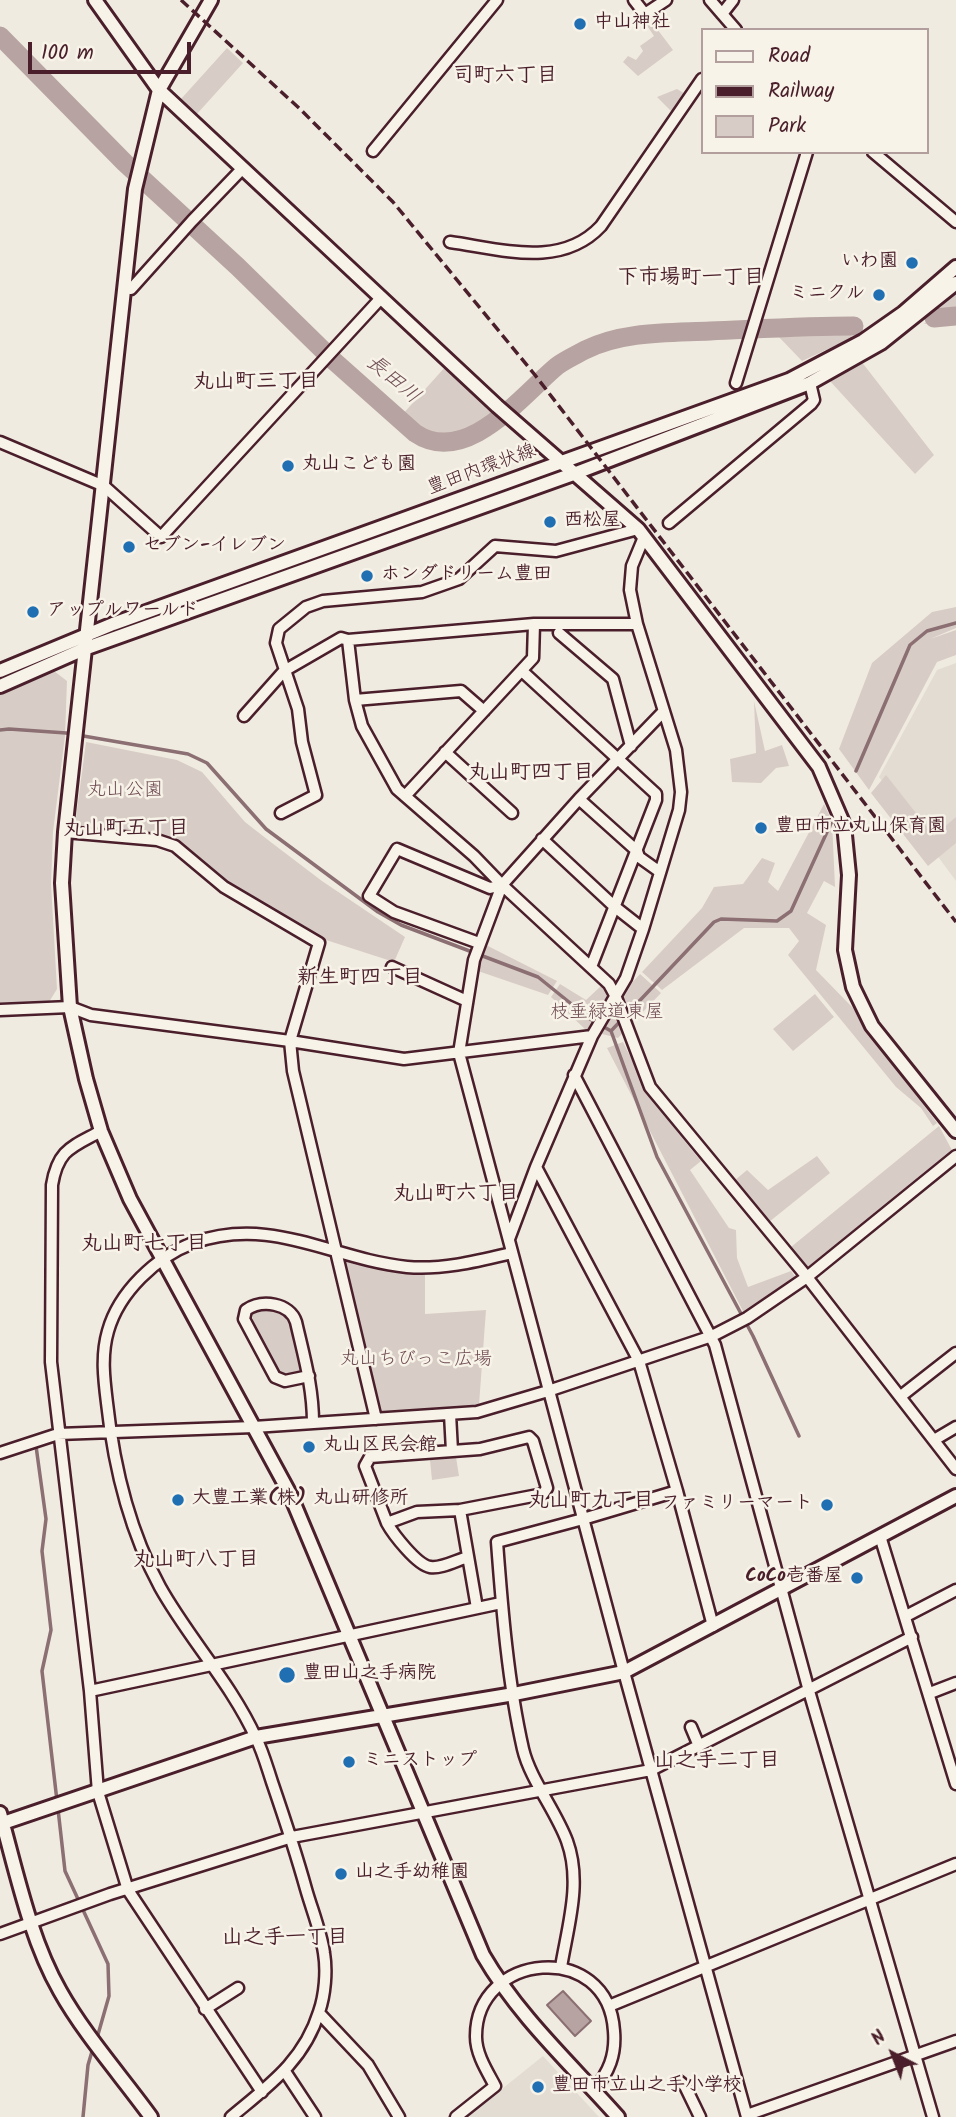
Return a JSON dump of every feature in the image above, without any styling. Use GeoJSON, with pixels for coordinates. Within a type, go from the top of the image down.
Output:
{"type":"FeatureCollection","features":[{"type":"Feature","properties":{"kind":"street"},"geometry":{"type":"LineString","coordinates":[[95,0],[159,90],[497,406],[641,533],[824,773],[844,825],[849,875],[845,950],[853,987],[872,1026],[956,1131]]}},
{"type":"Feature","properties":{"kind":"street"},"geometry":{"type":"LineString","coordinates":[[373,151],[497,0]]}},
{"type":"Feature","properties":{"kind":"street"},"geometry":{"type":"LineString","coordinates":[[634,0],[645,14],[666,0]]}},
{"type":"Feature","properties":{"kind":"street"},"geometry":{"type":"LineString","coordinates":[[710,0],[734,28]]}},
{"type":"Feature","properties":{"kind":"street"},"geometry":{"type":"LineString","coordinates":[[722,14],[733,0]]}},
{"type":"Feature","properties":{"kind":"street"},"geometry":{"type":"LineString","coordinates":[[210,1],[159,90],[137,183],[65,832],[61,883],[70,1007],[101,1131],[130,1199],[290,1494],[484,1955],[500,1984],[531,2023],[618,2117]]}},
{"type":"Feature","properties":{"kind":"street"},"geometry":{"type":"LineString","coordinates":[[450,242],[533,253],[564,250],[589,239],[601,226],[701,80]]}},
{"type":"Feature","properties":{"kind":"street"},"geometry":{"type":"LineString","coordinates":[[736,383],[806,154]]}},
{"type":"Feature","properties":{"kind":"street"},"geometry":{"type":"LineString","coordinates":[[875,154],[956,222]]}},
{"type":"Feature","properties":{"kind":"street"},"geometry":{"type":"LineString","coordinates":[[125,288],[131,289],[242,169]]}},
{"type":"Feature","properties":{"kind":"street","name":"豊田内環状線"},"geometry":{"type":"LineString","coordinates":[[0,671],[85,634],[789,380],[875,333],[903,313],[956,267]]}},
{"type":"Feature","properties":{"kind":"street","name":"豊田内環状線"},"geometry":{"type":"LineString","coordinates":[[0,686],[84,649],[576,473],[810,383],[881,343],[956,283]]}},
{"type":"Feature","properties":{"kind":"street"},"geometry":{"type":"LineString","coordinates":[[0,442],[104,486],[160,537],[381,298]]}},
{"type":"Feature","properties":{"kind":"street"},"geometry":{"type":"LineString","coordinates":[[669,523],[811,404],[814,400],[810,383]]}},
{"type":"Feature","properties":{"kind":"street"},"geometry":{"type":"LineString","coordinates":[[509,1240],[574,1075],[593,1034],[626,978],[679,810],[681,792],[676,750],[637,624],[630,577],[641,533]]}},
{"type":"Feature","properties":{"kind":"street"},"geometry":{"type":"LineString","coordinates":[[281,813],[316,795],[302,742],[298,709],[284,671],[276,638],[279,629],[306,607],[323,601],[422,592],[459,579],[495,546],[556,551],[641,533]]}},
{"type":"Feature","properties":{"kind":"street"},"geometry":{"type":"LineString","coordinates":[[244,716],[284,671],[341,638],[348,640],[534,624],[637,624]]}},
{"type":"Feature","properties":{"kind":"street"},"geometry":{"type":"LineString","coordinates":[[405,796],[533,658],[534,624]]}},
{"type":"Feature","properties":{"kind":"street"},"geometry":{"type":"LineString","coordinates":[[559,633],[613,679],[631,746]]}},
{"type":"Feature","properties":{"kind":"street"},"geometry":{"type":"LineString","coordinates":[[348,640],[355,700],[362,726],[389,775],[405,796],[474,856],[608,984],[615,995],[650,1087],[807,1277],[956,1469]]}},
{"type":"Feature","properties":{"kind":"street"},"geometry":{"type":"LineString","coordinates":[[522,671],[656,794],[637,851],[591,967]]}},
{"type":"Feature","properties":{"kind":"street"},"geometry":{"type":"LineString","coordinates":[[355,700],[461,691],[484,710]]}},
{"type":"Feature","properties":{"kind":"street"},"geometry":{"type":"LineString","coordinates":[[663,712],[579,799],[502,885],[474,960],[459,1053],[624,1672],[747,2116],[956,2041]]}},
{"type":"Feature","properties":{"kind":"street"},"geometry":{"type":"LineString","coordinates":[[445,752],[512,813]]}},
{"type":"Feature","properties":{"kind":"street"},"geometry":{"type":"LineString","coordinates":[[579,799],[637,851],[639,857],[660,873]]}},
{"type":"Feature","properties":{"kind":"street"},"geometry":{"type":"LineString","coordinates":[[65,832],[157,840],[175,846],[224,887],[319,943],[290,1041],[293,1071],[376,1419]]}},
{"type":"Feature","properties":{"kind":"street"},"geometry":{"type":"LineString","coordinates":[[542,839],[643,929]]}},
{"type":"Feature","properties":{"kind":"street"},"geometry":{"type":"LineString","coordinates":[[478,946],[394,912],[369,896],[397,849],[490,888],[502,885]]}},
{"type":"Feature","properties":{"kind":"street"},"geometry":{"type":"LineString","coordinates":[[392,967],[467,1001]]}},
{"type":"Feature","properties":{"kind":"street"},"geometry":{"type":"LineString","coordinates":[[0,1010],[70,1007],[91,1015],[404,1059],[593,1034]]}},
{"type":"Feature","properties":{"kind":"street"},"geometry":{"type":"LineString","coordinates":[[574,1075],[712,1336],[809,1691],[933,2117]]}},
{"type":"Feature","properties":{"kind":"street"},"geometry":{"type":"LineString","coordinates":[[101,1131],[69,1148],[55,1165],[52,1185],[51,1362],[90,1691],[98,1792],[128,1889],[262,2092]]}},
{"type":"Feature","properties":{"kind":"street"},"geometry":{"type":"LineString","coordinates":[[0,1453],[58,1434],[254,1427],[477,1412],[548,1391],[712,1336],[747,1318],[807,1277],[956,1156]]}},
{"type":"Feature","properties":{"kind":"street"},"geometry":{"type":"LineString","coordinates":[[536,1167],[639,1361],[713,1626]]}},
{"type":"Feature","properties":{"kind":"street"},"geometry":{"type":"LineString","coordinates":[[231,2117],[286,2073],[319,2013],[324,1984],[324,1953],[292,1838],[256,1737],[212,1663],[179,1620],[158,1582],[132,1524],[110,1433],[104,1375],[108,1331],[124,1299],[147,1272],[163,1259],[192,1244],[214,1237],[244,1233],[277,1236],[405,1266],[423,1267],[457,1265],[512,1253]]}},
{"type":"Feature","properties":{"kind":"street"},"geometry":{"type":"LineString","coordinates":[[309,1376],[285,1381],[275,1377],[244,1319],[248,1308],[267,1304],[289,1310],[296,1322],[309,1376],[313,1394],[313,1423]]}},
{"type":"Feature","properties":{"kind":"street"},"geometry":{"type":"LineString","coordinates":[[901,1396],[956,1353]]}},
{"type":"Feature","properties":{"kind":"street"},"geometry":{"type":"LineString","coordinates":[[450,1414],[452,1451]]}},
{"type":"Feature","properties":{"kind":"street"},"geometry":{"type":"LineString","coordinates":[[934,1440],[956,1427]]}},
{"type":"Feature","properties":{"kind":"street"},"geometry":{"type":"LineString","coordinates":[[387,1523],[417,1512],[460,1510],[544,1494],[547,1488],[533,1441],[529,1437],[480,1449],[370,1457],[365,1466],[387,1523],[418,1561],[433,1568],[468,1557]]}},
{"type":"Feature","properties":{"kind":"street"},"geometry":{"type":"LineString","coordinates":[[561,1967],[575,1885],[567,1840],[524,1752],[501,1602],[497,1542],[677,1491]]}},
{"type":"Feature","properties":{"kind":"street"},"geometry":{"type":"LineString","coordinates":[[151,2117],[60,1991],[32,1923],[1,1820],[98,1792],[256,1737],[514,1694],[624,1672],[956,1496]]}},
{"type":"Feature","properties":{"kind":"street"},"geometry":{"type":"LineString","coordinates":[[460,1510],[477,1608]]}},
{"type":"Feature","properties":{"kind":"street"},"geometry":{"type":"LineString","coordinates":[[880,1536],[956,1784]]}},
{"type":"Feature","properties":{"kind":"street"},"geometry":{"type":"LineString","coordinates":[[906,1616],[956,1590]]}},
{"type":"Feature","properties":{"kind":"street"},"geometry":{"type":"LineString","coordinates":[[90,1691],[501,1602]]}},
{"type":"Feature","properties":{"kind":"street"},"geometry":{"type":"LineString","coordinates":[[0,1934],[128,1889],[292,1838],[651,1770],[912,1637]]}},
{"type":"Feature","properties":{"kind":"street"},"geometry":{"type":"LineString","coordinates":[[930,1693],[956,1683]]}},
{"type":"Feature","properties":{"kind":"street"},"geometry":{"type":"LineString","coordinates":[[691,1727],[699,1746]]}},
{"type":"Feature","properties":{"kind":"street"},"geometry":{"type":"LineString","coordinates":[[609,2006],[956,1864]]}},
{"type":"Feature","properties":{"kind":"street"},"geometry":{"type":"LineString","coordinates":[[456,2117],[495,2086],[484,2064],[476,2037],[485,2004],[500,1984],[519,1972],[539,1968],[561,1967],[591,1983],[609,2006],[614,2028],[614,2051],[608,2070],[594,2090]]}},
{"type":"Feature","properties":{"kind":"street"},"geometry":{"type":"LineString","coordinates":[[205,2008],[238,1988]]}},
{"type":"Feature","properties":{"kind":"street"},"geometry":{"type":"LineString","coordinates":[[319,2013],[368,2065],[400,2117]]}},
{"type":"Feature","properties":{"kind":"street"},"geometry":{"type":"LineString","coordinates":[[286,2073],[315,2117]]}},
{"type":"Feature","properties":{"kind":"street"},"geometry":{"type":"LineString","coordinates":[[679,2081],[685,2086],[699,2117]]}},
{"type":"Feature","properties":{"kind":"shaded area"},"geometry":{"type":"Polygon","coordinates":[[[956,663],[956,881],[879,777],[937,670],[956,663]]]}},
{"type":"Feature","properties":{"kind":"shaded area"},"geometry":{"type":"Polygon","coordinates":[[[563,1991],[591,2021],[575,2036],[547,2005],[563,1991]]]}},
{"type":"Feature","properties":{"kind":"shaded area","name":"豊田市立山之手小学校"},"geometry":{"type":"Polygon","coordinates":[[[543,2056],[599,2117],[467,2117],[543,2056]]]}},
{"type":"Feature","properties":{"kind":"green space"},"geometry":{"type":"Polygon","coordinates":[[[648,17],[673,50],[638,76],[623,62],[628,56],[636,60],[643,51],[640,46],[654,36],[642,18],[648,17]]]}},
{"type":"Feature","properties":{"kind":"green space"},"geometry":{"type":"Polygon","coordinates":[[[227,48],[243,63],[196,115],[181,99],[227,48]]]}},
{"type":"Feature","properties":{"kind":"green space"},"geometry":{"type":"Polygon","coordinates":[[[677,89],[687,95],[673,113],[657,97],[677,89]]]}},
{"type":"Feature","properties":{"kind":"green space"},"geometry":{"type":"Polygon","coordinates":[[[956,291],[956,321],[924,324],[956,291]]]}},
{"type":"Feature","properties":{"kind":"green space"},"geometry":{"type":"Polygon","coordinates":[[[850,329],[852,338],[802,361],[776,334],[850,329]]]}},
{"type":"Feature","properties":{"kind":"green space"},"geometry":{"type":"Polygon","coordinates":[[[861,361],[934,455],[915,474],[829,380],[861,361]]]}},
{"type":"Feature","properties":{"kind":"green space"},"geometry":{"type":"Polygon","coordinates":[[[446,366],[496,414],[472,430],[445,436],[425,434],[402,415],[446,366]]]}},
{"type":"Feature","properties":{"kind":"green space"},"geometry":{"type":"Polygon","coordinates":[[[956,607],[956,628],[930,639],[956,630],[956,655],[937,662],[869,790],[839,749],[872,663],[932,612],[956,607]]]}},
{"type":"Feature","properties":{"kind":"green space","name":"丸山公園"},"geometry":{"type":"Polygon","coordinates":[[[54,671],[67,681],[65,736],[53,832],[51,884],[57,989],[49,1002],[0,1003],[0,695],[54,671]]]}},
{"type":"Feature","properties":{"kind":"green space"},"geometry":{"type":"Polygon","coordinates":[[[754,701],[765,751],[782,745],[789,766],[776,768],[761,783],[732,782],[730,759],[756,753],[754,701]]]}},
{"type":"Feature","properties":{"kind":"green space","name":"丸山公園"},"geometry":{"type":"Polygon","coordinates":[[[86,742],[177,760],[202,772],[245,822],[322,881],[405,937],[394,962],[326,940],[228,885],[177,843],[158,835],[79,829],[75,825],[86,742]]]}},
{"type":"Feature","properties":{"kind":"green space"},"geometry":{"type":"Polygon","coordinates":[[[886,775],[934,836],[956,817],[956,843],[928,866],[871,793],[886,775]]]}},
{"type":"Feature","properties":{"kind":"green space"},"geometry":{"type":"Polygon","coordinates":[[[824,804],[832,821],[835,887],[824,881],[807,913],[826,925],[816,970],[853,1008],[937,1123],[933,1126],[921,1108],[896,1087],[788,955],[799,941],[789,928],[744,928],[662,990],[642,972],[702,908],[714,887],[743,884],[762,858],[775,863],[768,882],[778,891],[824,804]]]}},
{"type":"Feature","properties":{"kind":"green space"},"geometry":{"type":"Polygon","coordinates":[[[484,944],[557,981],[548,995],[475,970],[484,944]]]}},
{"type":"Feature","properties":{"kind":"green space","name":"枝垂緑道東屋"},"geometry":{"type":"Polygon","coordinates":[[[640,974],[661,993],[618,1038],[586,1030],[551,997],[560,984],[586,1000],[601,986],[621,995],[640,974]]]}},
{"type":"Feature","properties":{"kind":"green space"},"geometry":{"type":"Polygon","coordinates":[[[815,994],[834,1017],[793,1051],[773,1029],[815,994]]]}},
{"type":"Feature","properties":{"kind":"green space"},"geometry":{"type":"Polygon","coordinates":[[[623,1042],[658,1104],[701,1161],[690,1170],[729,1228],[736,1230],[737,1258],[748,1287],[791,1271],[797,1279],[744,1313],[607,1048],[623,1042]]]}},
{"type":"Feature","properties":{"kind":"green space"},"geometry":{"type":"Polygon","coordinates":[[[939,1126],[953,1152],[808,1267],[791,1247],[939,1126]]]}},
{"type":"Feature","properties":{"kind":"green space"},"geometry":{"type":"Polygon","coordinates":[[[817,1156],[830,1173],[769,1222],[734,1181],[747,1170],[768,1190],[817,1156]]]}},
{"type":"Feature","properties":{"kind":"green space","name":"丸山ちびっこ広場"},"geometry":{"type":"Polygon","coordinates":[[[348,1260],[404,1271],[425,1272],[425,1314],[486,1310],[479,1405],[385,1413],[378,1408],[344,1264],[348,1260]]]}},
{"type":"Feature","properties":{"kind":"green space"},"geometry":{"type":"Polygon","coordinates":[[[261,1309],[283,1313],[289,1318],[301,1365],[299,1372],[292,1376],[284,1376],[279,1371],[258,1335],[253,1312],[261,1309]]]}},
{"type":"Feature","properties":{"kind":"green space"},"geometry":{"type":"Polygon","coordinates":[[[456,1457],[459,1476],[432,1480],[430,1460],[456,1457]]]}},
{"type":"Feature","properties":{"kind":"waterway","name":"長田川"},"geometry":{"type":"LineString","coordinates":[[0,36],[125,163],[238,267],[334,361],[415,433],[434,441],[454,441],[473,435],[492,424],[560,364],[585,350],[615,339],[662,333],[854,326]]}},
{"type":"Feature","properties":{"kind":"waterway","name":"長田川"},"geometry":{"type":"LineString","coordinates":[[934,318],[956,316]]}},
{"type":"Feature","properties":{"kind":"waterway"},"geometry":{"type":"LineString","coordinates":[[856,771],[910,645],[927,631],[956,623]]}},
{"type":"Feature","properties":{"kind":"waterway"},"geometry":{"type":"LineString","coordinates":[[0,730],[66,733],[188,754],[207,763],[266,829],[378,912],[401,925],[538,977],[590,1019],[611,1031],[657,1157],[753,1336],[799,1436]]}},
{"type":"Feature","properties":{"kind":"waterway"},"geometry":{"type":"LineString","coordinates":[[611,1031],[714,922],[721,919],[777,921],[791,911],[832,821]]}},
{"type":"Feature","properties":{"kind":"waterway"},"geometry":{"type":"LineString","coordinates":[[36,1446],[46,1519],[42,1551],[51,1630],[42,1671],[57,1801]]}},
{"type":"Feature","properties":{"kind":"waterway"},"geometry":{"type":"LineString","coordinates":[[58,1809],[65,1871],[108,1964],[109,1996],[97,2038]]}},
{"type":"Feature","properties":{"kind":"waterway"},"geometry":{"type":"LineString","coordinates":[[83,2117],[88,2065],[93,2048]]}},
{"type":"Feature","properties":{"kind":"railway"},"geometry":{"type":"LineString","coordinates":[[181,0],[300,109],[393,202],[535,375],[956,922]]}},
{"type":"Feature","properties":{"kind":"place","name":"中山神社"},"geometry":{"type":"Point","coordinates":[580,24]}},
{"type":"Feature","properties":{"kind":"place","name":"いわ園"},"geometry":{"type":"Point","coordinates":[912,263]}},
{"type":"Feature","properties":{"kind":"place","name":"ミニクル"},"geometry":{"type":"Point","coordinates":[879,295]}},
{"type":"Feature","properties":{"kind":"place","name":"丸山こども園"},"geometry":{"type":"Point","coordinates":[288,466]}},
{"type":"Feature","properties":{"kind":"place","name":"西松屋"},"geometry":{"type":"Point","coordinates":[550,522]}},
{"type":"Feature","properties":{"kind":"place","name":"セブン-イレブン"},"geometry":{"type":"Point","coordinates":[129,547]}},
{"type":"Feature","properties":{"kind":"place","name":"ホンダドリーム豊田"},"geometry":{"type":"Point","coordinates":[367,576]}},
{"type":"Feature","properties":{"kind":"place","name":"アップルワールド"},"geometry":{"type":"Point","coordinates":[33,612]}},
{"type":"Feature","properties":{"kind":"place","name":"豊田市立丸山保育園"},"geometry":{"type":"Point","coordinates":[761,828]}},
{"type":"Feature","properties":{"kind":"place","name":"丸山区民会館"},"geometry":{"type":"Point","coordinates":[309,1447]}},
{"type":"Feature","properties":{"kind":"place","name":"大豊工業(株) 丸山研修所"},"geometry":{"type":"Point","coordinates":[178,1500]}},
{"type":"Feature","properties":{"kind":"place","name":"ファミリーマート"},"geometry":{"type":"Point","coordinates":[827,1505]}},
{"type":"Feature","properties":{"kind":"place","name":"CoCo壱番屋"},"geometry":{"type":"Point","coordinates":[857,1578]}},
{"type":"Feature","properties":{"kind":"place","name":"豊田山之手病院"},"geometry":{"type":"Point","coordinates":[287,1675]}},
{"type":"Feature","properties":{"kind":"place","name":"ミニストップ"},"geometry":{"type":"Point","coordinates":[349,1762]}},
{"type":"Feature","properties":{"kind":"place","name":"山之手幼稚園"},"geometry":{"type":"Point","coordinates":[341,1874]}},
{"type":"Feature","properties":{"kind":"place","name":"豊田市立山之手小学校"},"geometry":{"type":"Point","coordinates":[538,2087]}},
{"type":"Feature","properties":{"kind":"district","name":"司町六丁目"},"geometry":{"type":"Point","coordinates":[505,77]}},
{"type":"Feature","properties":{"kind":"district","name":"下市場町一丁目"},"geometry":{"type":"Point","coordinates":[691,279]}},
{"type":"Feature","properties":{"kind":"district","name":"丸山町三丁目"},"geometry":{"type":"Point","coordinates":[256,383]}},
{"type":"Feature","properties":{"kind":"district","name":"丸山町四丁目"},"geometry":{"type":"Point","coordinates":[531,774]}},
{"type":"Feature","properties":{"kind":"district","name":"丸山町五丁目"},"geometry":{"type":"Point","coordinates":[126,830]}},
{"type":"Feature","properties":{"kind":"district","name":"新生町四丁目"},"geometry":{"type":"Point","coordinates":[360,979]}},
{"type":"Feature","properties":{"kind":"district","name":"丸山町六丁目"},"geometry":{"type":"Point","coordinates":[456,1195]}},
{"type":"Feature","properties":{"kind":"district","name":"丸山町七丁目"},"geometry":{"type":"Point","coordinates":[144,1245]}},
{"type":"Feature","properties":{"kind":"district","name":"丸山町九丁目"},"geometry":{"type":"Point","coordinates":[591,1502]}},
{"type":"Feature","properties":{"kind":"district","name":"丸山町八丁目"},"geometry":{"type":"Point","coordinates":[196,1561]}},
{"type":"Feature","properties":{"kind":"district","name":"山之手二丁目"},"geometry":{"type":"Point","coordinates":[717,1762]}},
{"type":"Feature","properties":{"kind":"district","name":"山之手一丁目"},"geometry":{"type":"Point","coordinates":[285,1939]}}]}
